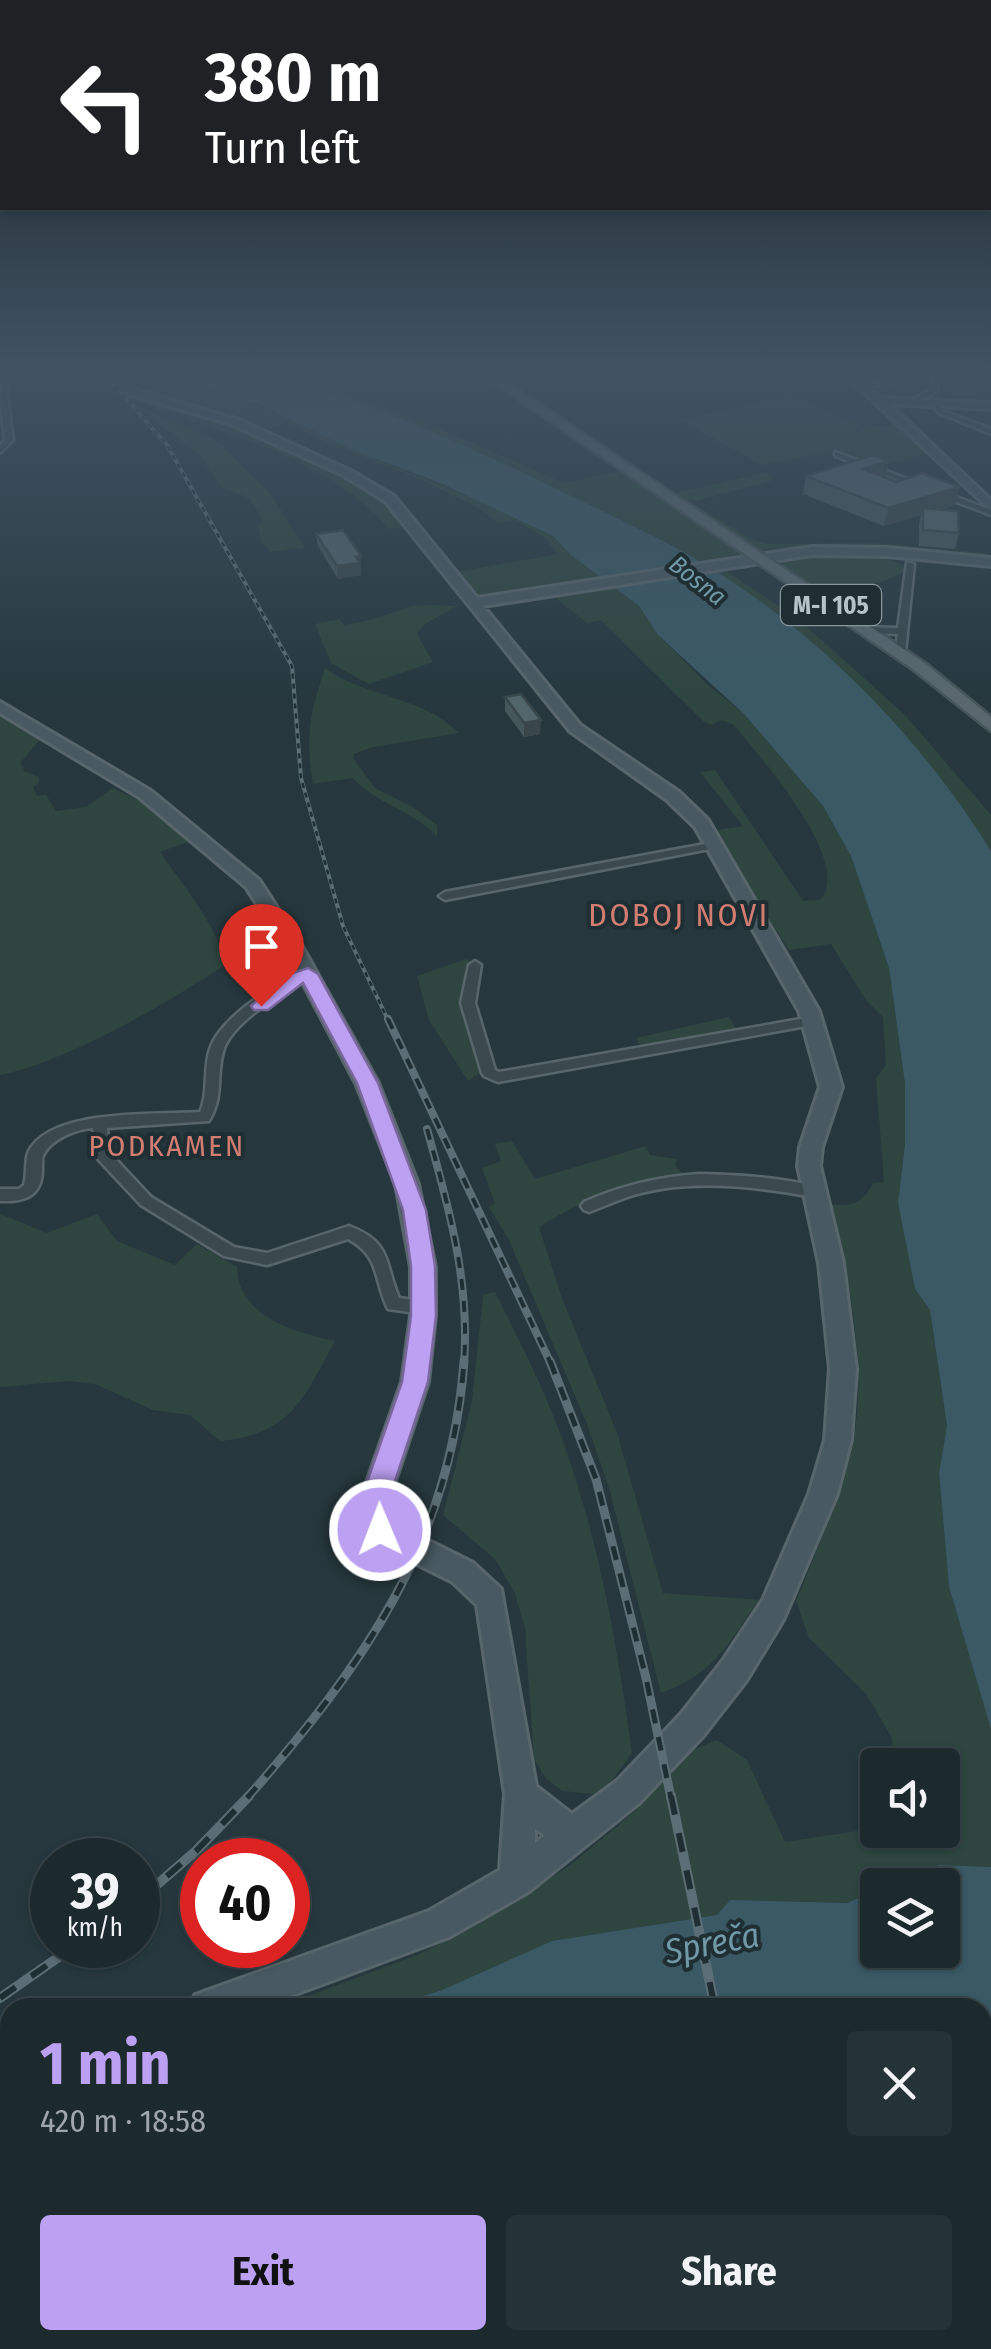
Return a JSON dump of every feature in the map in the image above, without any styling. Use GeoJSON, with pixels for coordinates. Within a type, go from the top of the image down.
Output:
{"type":"FeatureCollection","features":[{"type":"Feature","properties":{"kind":"main road","name":"M-I 105"},"geometry":{"type":"LineString","coordinates":[[646,481],[900,653],[991,726]]}},
{"type":"Feature","properties":{"kind":"street"},"geometry":{"type":"LineString","coordinates":[[235,1998],[436,1925],[516,1880],[628,1792],[692,1725],[773,1610],[823,1494],[838,1440],[843,1368],[832,1263],[813,1191],[810,1147],[832,1087],[812,1021],[716,845],[685,806],[578,732],[390,499],[360,481]]}},
{"type":"Feature","properties":{"kind":"street"},"geometry":{"type":"LineString","coordinates":[[911,481],[991,510]]}},
{"type":"Feature","properties":{"kind":"street"},"geometry":{"type":"LineString","coordinates":[[961,481],[991,510]]}},
{"type":"Feature","properties":{"kind":"street"},"geometry":{"type":"LineString","coordinates":[[474,603],[812,551],[888,552],[991,562]]}},
{"type":"Feature","properties":{"kind":"street"},"geometry":{"type":"LineString","coordinates":[[888,552],[910,564]]}},
{"type":"Feature","properties":{"kind":"street"},"geometry":{"type":"LineString","coordinates":[[910,564],[929,556]]}},
{"type":"Feature","properties":{"kind":"street"},"geometry":{"type":"LineString","coordinates":[[900,653],[910,564]]}},
{"type":"Feature","properties":{"kind":"street"},"geometry":{"type":"LineString","coordinates":[[867,630],[904,631]]}},
{"type":"Feature","properties":{"kind":"street"},"geometry":{"type":"LineString","coordinates":[[0,707],[145,794],[252,884],[308,974],[368,1083],[407,1184],[423,1266],[415,1382],[376,1494],[373,1516],[388,1536],[440,1560],[484,1587],[496,1612],[521,1794],[520,1863],[516,1880]]}},
{"type":"Feature","properties":{"kind":"street"},"geometry":{"type":"LineString","coordinates":[[446,896],[716,845]]}},
{"type":"Feature","properties":{"kind":"street"},"geometry":{"type":"LineString","coordinates":[[475,965],[468,1008],[489,1073],[498,1077],[812,1021]]}},
{"type":"Feature","properties":{"kind":"street"},"geometry":{"type":"LineString","coordinates":[[0,1195],[16,1197],[28,1192],[34,1185],[35,1155],[74,1124],[85,1120],[103,1123],[204,1117],[211,1107],[217,1045],[233,1025],[283,986],[308,974]]}},
{"type":"Feature","properties":{"kind":"street"},"geometry":{"type":"LineString","coordinates":[[103,1123],[99,1129],[102,1154],[146,1201],[230,1252],[267,1259],[349,1232],[371,1242],[381,1258],[394,1304],[423,1306]]}},
{"type":"Feature","properties":{"kind":"street"},"geometry":{"type":"LineString","coordinates":[[589,1206],[617,1194],[691,1180],[758,1182],[813,1191]]}},
{"type":"Feature","properties":{"kind":"street"},"geometry":{"type":"LineString","coordinates":[[521,1794],[539,1812],[575,1835]]}},
{"type":"Feature","properties":{"kind":"green space"},"geometry":{"type":"Polygon","coordinates":[[[217,481],[257,481],[270,493],[305,548],[270,552],[261,542],[258,525],[263,520],[249,498],[222,488],[217,481]]]}},
{"type":"Feature","properties":{"kind":"green space"},"geometry":{"type":"Polygon","coordinates":[[[331,481],[353,481],[382,498],[408,526],[389,529],[331,481]]]}},
{"type":"Feature","properties":{"kind":"green space"},"geometry":{"type":"Polygon","coordinates":[[[422,481],[512,514],[554,537],[604,579],[479,596],[455,572],[558,554],[543,536],[514,520],[498,523],[477,507],[422,481]]]}},
{"type":"Feature","properties":{"kind":"green space"},"geometry":{"type":"Polygon","coordinates":[[[540,481],[636,481],[741,553],[718,561],[695,560],[540,481]]]}},
{"type":"Feature","properties":{"kind":"green space"},"geometry":{"type":"Polygon","coordinates":[[[731,481],[773,481],[691,502],[753,540],[767,544],[874,543],[984,553],[991,558],[877,548],[761,550],[670,494],[731,481]]]}},
{"type":"Feature","properties":{"kind":"green space"},"geometry":{"type":"Polygon","coordinates":[[[815,556],[880,556],[903,565],[905,572],[855,588],[821,589],[792,575],[780,561],[815,556]]]}},
{"type":"Feature","properties":{"kind":"green space"},"geometry":{"type":"Polygon","coordinates":[[[723,569],[797,618],[905,715],[991,815],[991,851],[933,770],[866,696],[792,630],[711,571],[723,569]]]}},
{"type":"Feature","properties":{"kind":"green space"},"geometry":{"type":"Polygon","coordinates":[[[613,587],[639,606],[658,635],[709,686],[744,714],[823,806],[851,856],[889,968],[905,1084],[905,1143],[898,1203],[915,1289],[930,1310],[947,1426],[939,1473],[949,1587],[991,1729],[991,1867],[860,1868],[860,1897],[847,1903],[730,1900],[717,1915],[553,1941],[417,1998],[303,1998],[417,1955],[470,1929],[572,1864],[635,1811],[673,1758],[717,1740],[747,1760],[785,1842],[860,1831],[860,1848],[960,1848],[960,1748],[892,1748],[892,1738],[866,1694],[809,1638],[796,1601],[835,1502],[853,1441],[857,1353],[844,1260],[831,1204],[856,1202],[873,1183],[884,1182],[876,1078],[886,1065],[883,1017],[866,1000],[831,944],[789,950],[712,831],[743,826],[700,772],[715,770],[803,901],[820,900],[827,883],[825,861],[781,784],[734,725],[722,720],[711,725],[703,721],[601,620],[587,623],[553,596],[613,587]]]}},
{"type":"Feature","properties":{"kind":"green space"},"geometry":{"type":"Polygon","coordinates":[[[418,606],[457,606],[425,624],[417,634],[433,662],[369,684],[331,663],[315,624],[339,619],[344,625],[352,624],[418,606]]]}},
{"type":"Feature","properties":{"kind":"green space"},"geometry":{"type":"Polygon","coordinates":[[[325,668],[358,686],[429,711],[459,733],[373,747],[354,754],[353,758],[375,788],[437,825],[437,836],[353,778],[313,784],[310,725],[325,668]]]}},
{"type":"Feature","properties":{"kind":"green space"},"geometry":{"type":"Polygon","coordinates":[[[0,717],[40,739],[21,762],[24,771],[39,777],[39,783],[33,787],[37,796],[46,795],[56,811],[86,807],[113,788],[149,806],[190,841],[160,852],[209,923],[222,953],[223,966],[145,1014],[84,1045],[0,1075],[0,717]]]}},
{"type":"Feature","properties":{"kind":"green space"},"geometry":{"type":"Polygon","coordinates":[[[469,961],[460,1000],[482,1072],[468,1081],[429,1020],[417,976],[469,961]]]}},
{"type":"Feature","properties":{"kind":"green space"},"geometry":{"type":"Polygon","coordinates":[[[729,1017],[739,1033],[643,1050],[636,1038],[729,1017]]]}},
{"type":"Feature","properties":{"kind":"green space"},"geometry":{"type":"Polygon","coordinates":[[[512,1141],[535,1179],[646,1146],[650,1155],[677,1159],[675,1165],[686,1177],[610,1193],[539,1227],[562,1298],[617,1433],[663,1593],[759,1600],[707,1667],[661,1693],[609,1488],[587,1424],[509,1240],[489,1207],[495,1203],[482,1168],[501,1161],[495,1144],[512,1141]]]}},
{"type":"Feature","properties":{"kind":"green space"},"geometry":{"type":"Polygon","coordinates":[[[0,1214],[47,1233],[97,1214],[117,1241],[175,1265],[197,1244],[237,1267],[247,1299],[258,1310],[286,1327],[335,1341],[304,1396],[280,1422],[264,1431],[220,1441],[190,1415],[153,1410],[95,1384],[69,1381],[0,1387],[0,1214]]]}},
{"type":"Feature","properties":{"kind":"green space"},"geometry":{"type":"Polygon","coordinates":[[[495,1292],[562,1438],[589,1526],[610,1617],[632,1753],[613,1779],[594,1794],[562,1791],[546,1778],[534,1759],[525,1628],[515,1593],[495,1559],[443,1515],[472,1402],[483,1295],[495,1292]]]}},
{"type":"Feature","properties":{"kind":"water","name":"Bosna"},"geometry":{"type":"Polygon","coordinates":[[[434,481],[539,481],[663,541],[759,600],[847,674],[888,715],[960,804],[991,851],[991,1729],[949,1587],[939,1473],[947,1426],[930,1310],[915,1289],[898,1203],[905,1144],[905,1084],[889,968],[851,856],[823,806],[744,714],[658,635],[639,606],[571,555],[553,536],[434,481]]]}},
{"type":"Feature","properties":{"kind":"water","name":"Spreča"},"geometry":{"type":"Polygon","coordinates":[[[991,1867],[991,1998],[417,1998],[552,1941],[717,1915],[730,1900],[847,1903],[860,1897],[860,1968],[960,1968],[960,1868],[932,1868],[991,1867]]]}},
{"type":"Feature","properties":{"kind":"building"},"geometry":{"type":"Polygon","coordinates":[[[818,481],[943,481],[960,487],[888,508],[818,481]]]}},
{"type":"Feature","properties":{"kind":"building"},"geometry":{"type":"Polygon","coordinates":[[[923,508],[958,511],[959,533],[923,530],[923,508]]]}},
{"type":"Feature","properties":{"kind":"building"},"geometry":{"type":"Polygon","coordinates":[[[343,530],[361,556],[356,557],[360,563],[337,566],[316,534],[343,530]]]}},
{"type":"Feature","properties":{"kind":"building"},"geometry":{"type":"Polygon","coordinates":[[[521,694],[541,720],[524,723],[505,697],[521,694]]]}},
{"type":"Feature","properties":{"kind":"railway"},"geometry":{"type":"LineString","coordinates":[[187,481],[292,666],[301,778],[343,926],[389,1022]]}},
{"type":"Feature","properties":{"kind":"railway"},"geometry":{"type":"LineString","coordinates":[[388,1019],[551,1364]]}},
{"type":"Feature","properties":{"kind":"railway"},"geometry":{"type":"LineString","coordinates":[[427,1129],[461,1274],[464,1364]]}},
{"type":"Feature","properties":{"kind":"railway"},"geometry":{"type":"LineString","coordinates":[[247,1798],[328,1700],[394,1598],[441,1488],[456,1427],[464,1361]]}},
{"type":"Feature","properties":{"kind":"railway"},"geometry":{"type":"LineString","coordinates":[[550,1361],[596,1479],[646,1678],[671,1798]]}},
{"type":"Feature","properties":{"kind":"railway"},"geometry":{"type":"LineString","coordinates":[[160,1882],[249,1796]]}},
{"type":"Feature","properties":{"kind":"railway"},"geometry":{"type":"LineString","coordinates":[[671,1796],[713,1998]]}},
{"type":"Feature","properties":{"kind":"railway"},"geometry":{"type":"LineString","coordinates":[[0,1998],[43,1968]]}},
{"type":"Feature","properties":{"kind":"district","name":"DOBOJ NOVI"},"geometry":{"type":"Point","coordinates":[679,915]}},
{"type":"Feature","properties":{"kind":"district","name":"PODKAMEN"},"geometry":{"type":"Point","coordinates":[167,1146]}},
{"type":"Feature","properties":{"kind":"route"},"geometry":{"type":"LineString","coordinates":[[261,1006],[288,982],[308,974],[368,1083],[415,1210],[423,1266],[423,1316],[415,1382],[373,1505],[380,1530]]}}]}
